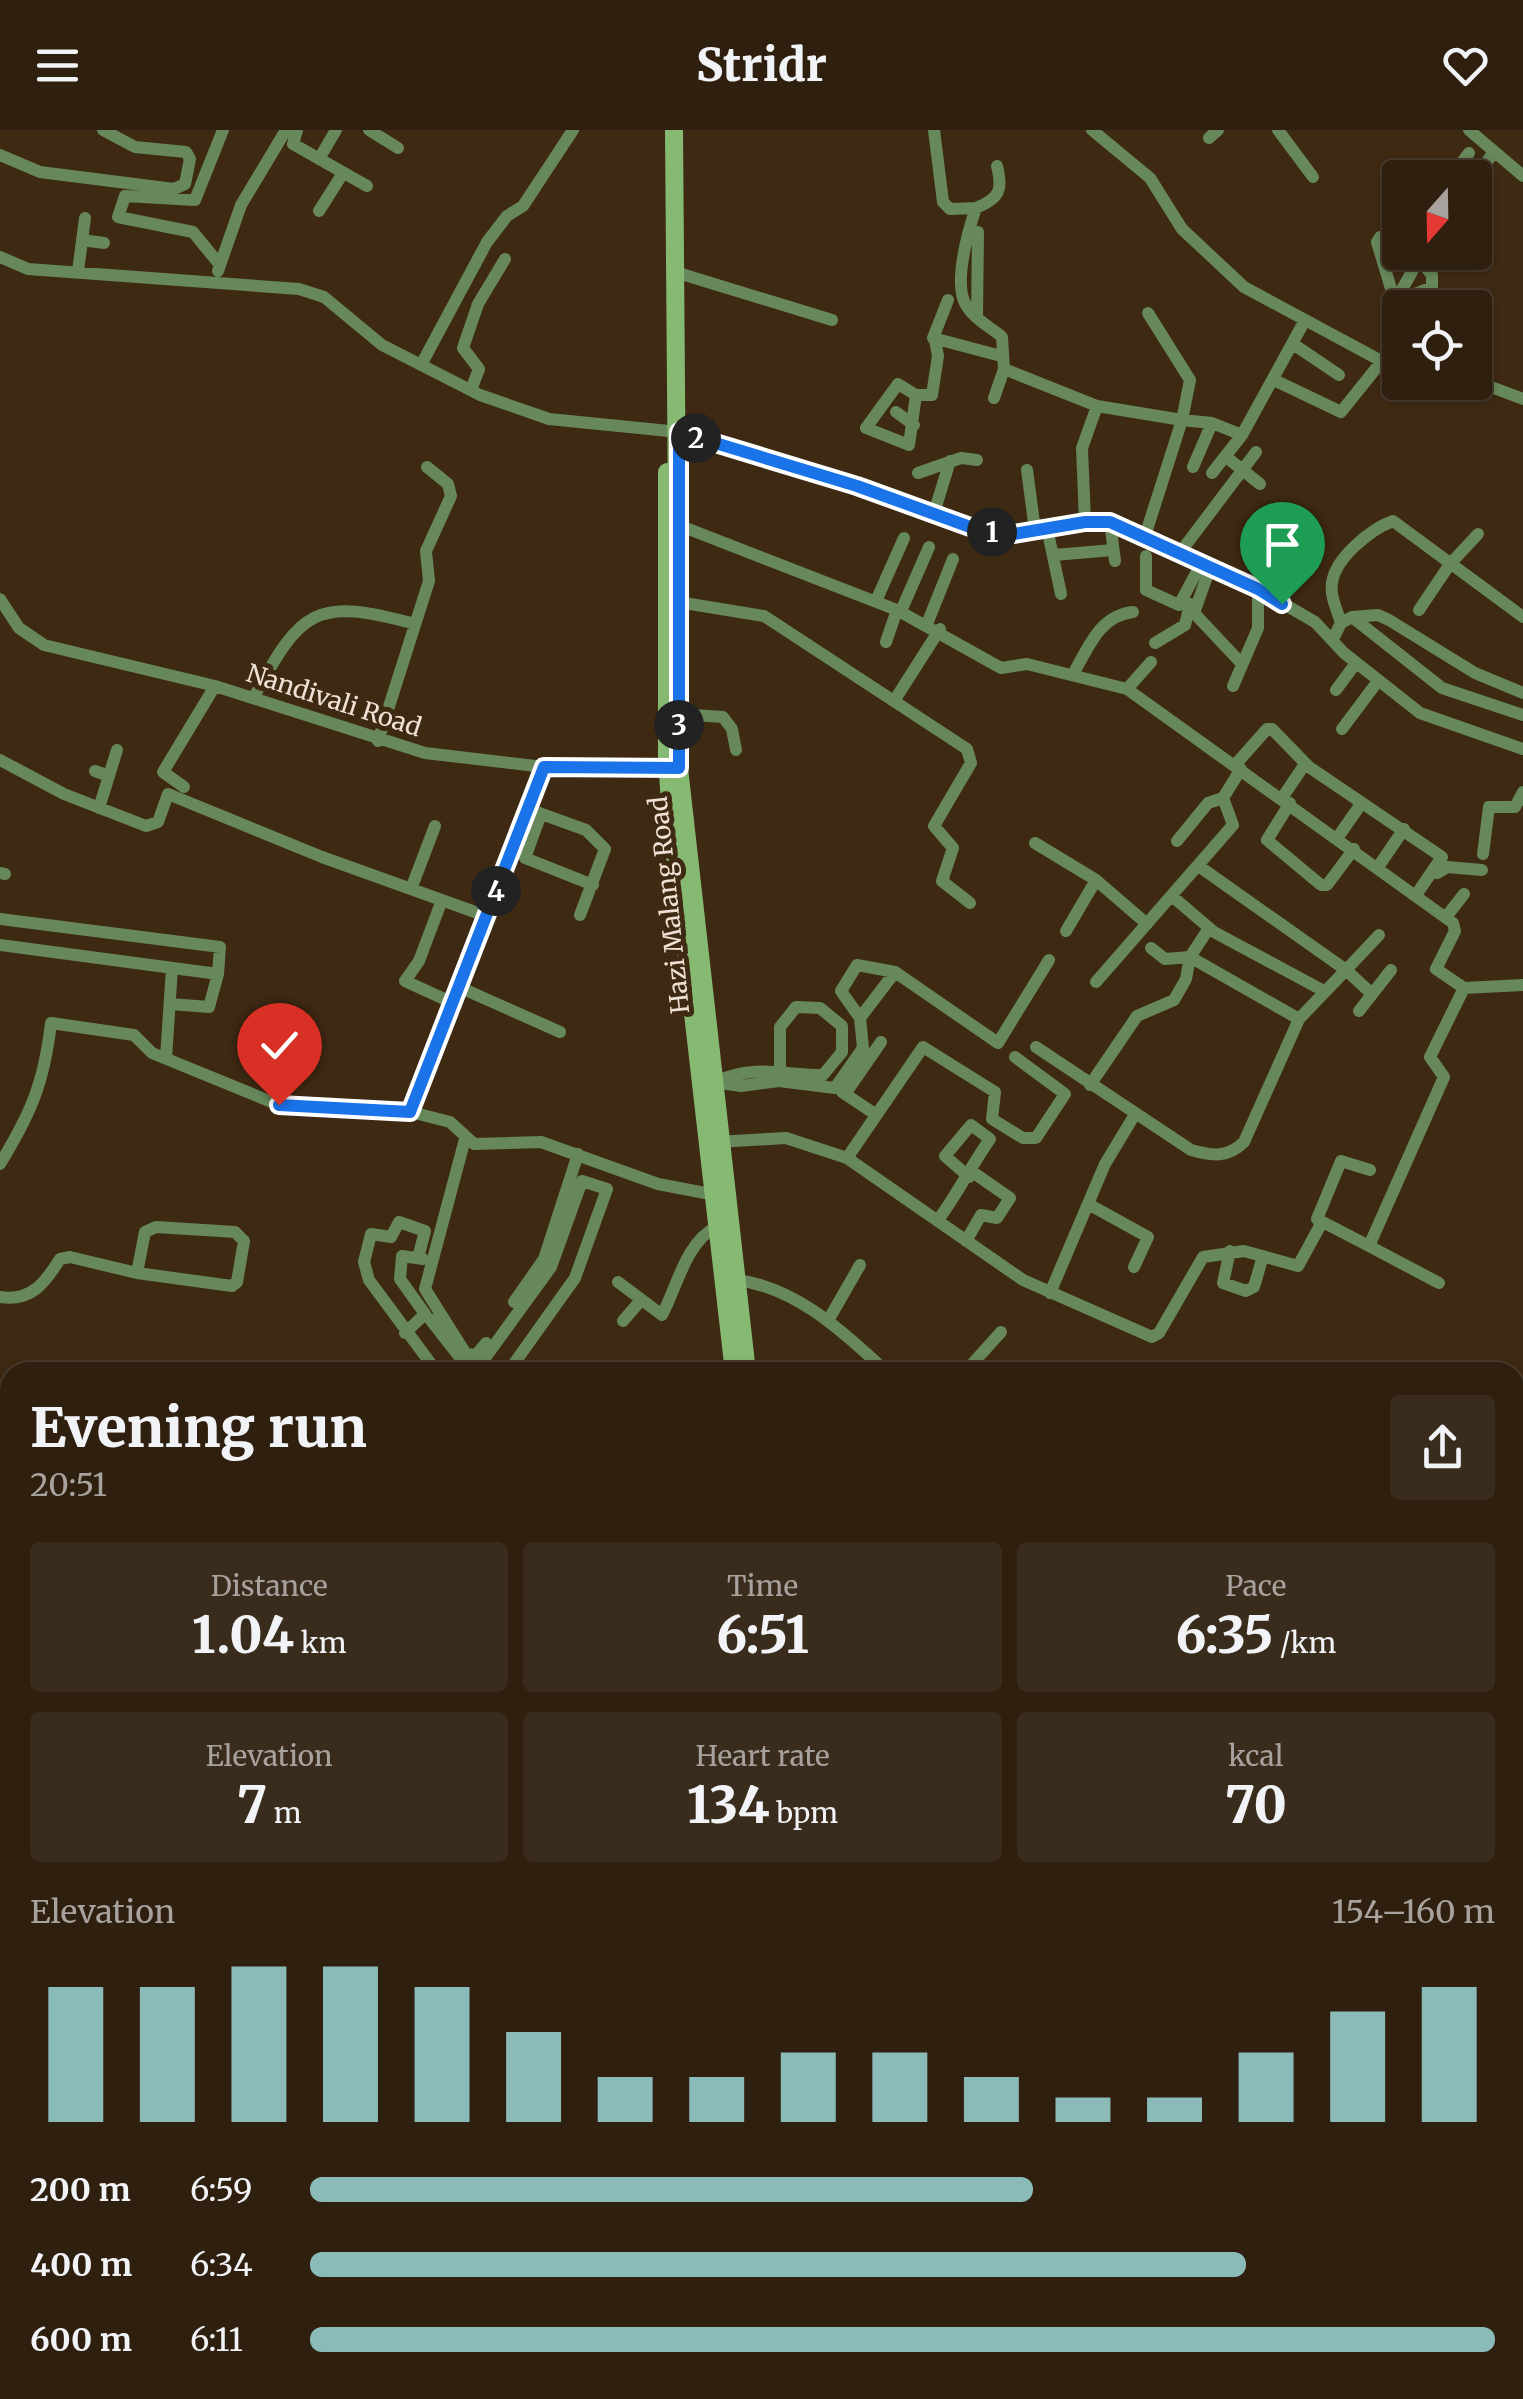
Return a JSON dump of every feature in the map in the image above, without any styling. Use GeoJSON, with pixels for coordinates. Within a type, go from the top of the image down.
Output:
{"type":"FeatureCollection","features":[{"type":"Feature","properties":{"kind":"main road","name":"Hazi Malang Road"},"geometry":{"type":"LineString","coordinates":[[664,130],[673,431]]}},
{"type":"Feature","properties":{"kind":"main road","name":"Hazi Malang Road"},"geometry":{"type":"LineString","coordinates":[[674,130],[673,768],[721,1196],[737,1280],[746,1362]]}},
{"type":"Feature","properties":{"kind":"main road","name":"Hazi Malang Road"},"geometry":{"type":"LineString","coordinates":[[672,523],[678,602],[679,714],[673,768]]}},
{"type":"Feature","properties":{"kind":"main road","name":"Hazi Malang Road"},"geometry":{"type":"LineString","coordinates":[[721,1196],[716,1227],[733,1362]]}},
{"type":"Feature","properties":{"kind":"street"},"geometry":{"type":"LineString","coordinates":[[0,155],[40,172],[174,188],[185,184],[190,159],[186,152],[135,147],[104,130]]}},
{"type":"Feature","properties":{"kind":"street"},"geometry":{"type":"LineString","coordinates":[[220,264],[193,232],[118,217],[122,196],[195,200],[223,130]]}},
{"type":"Feature","properties":{"kind":"street"},"geometry":{"type":"LineString","coordinates":[[214,281],[241,205],[286,130]]}},
{"type":"Feature","properties":{"kind":"street"},"geometry":{"type":"LineString","coordinates":[[298,130],[292,142],[367,186]]}},
{"type":"Feature","properties":{"kind":"street"},"geometry":{"type":"LineString","coordinates":[[318,158],[336,130]]}},
{"type":"Feature","properties":{"kind":"street"},"geometry":{"type":"LineString","coordinates":[[369,130],[398,148]]}},
{"type":"Feature","properties":{"kind":"street"},"geometry":{"type":"LineString","coordinates":[[421,365],[488,242],[507,216],[523,206],[573,130]]}},
{"type":"Feature","properties":{"kind":"street"},"geometry":{"type":"LineString","coordinates":[[934,130],[943,202],[950,209],[978,212]]}},
{"type":"Feature","properties":{"kind":"street"},"geometry":{"type":"LineString","coordinates":[[1092,130],[1150,178],[1182,229],[1244,287],[1382,361],[1341,412],[1274,380]]}},
{"type":"Feature","properties":{"kind":"street"},"geometry":{"type":"LineString","coordinates":[[1278,130],[1314,177]]}},
{"type":"Feature","properties":{"kind":"street"},"geometry":{"type":"LineString","coordinates":[[1469,130],[1523,176]]}},
{"type":"Feature","properties":{"kind":"street"},"geometry":{"type":"LineString","coordinates":[[1464,160],[1469,153]]}},
{"type":"Feature","properties":{"kind":"street"},"geometry":{"type":"LineString","coordinates":[[1489,160],[1494,154]]}},
{"type":"Feature","properties":{"kind":"street"},"geometry":{"type":"LineString","coordinates":[[994,398],[1002,363],[1002,337],[977,319],[960,286],[978,212],[1000,195],[996,166]]}},
{"type":"Feature","properties":{"kind":"street"},"geometry":{"type":"LineString","coordinates":[[319,211],[343,172]]}},
{"type":"Feature","properties":{"kind":"street"},"geometry":{"type":"LineString","coordinates":[[78,271],[85,218]]}},
{"type":"Feature","properties":{"kind":"street"},"geometry":{"type":"LineString","coordinates":[[82,240],[104,244]]}},
{"type":"Feature","properties":{"kind":"street"},"geometry":{"type":"LineString","coordinates":[[0,257],[28,268],[299,289],[324,297],[382,345],[471,390],[565,423],[673,431],[984,532],[1110,522],[1258,589],[1316,622],[1356,663],[1420,713],[1523,749]]}},
{"type":"Feature","properties":{"kind":"street"},"geometry":{"type":"LineString","coordinates":[[471,390],[479,368],[463,348],[478,304],[506,259]]}},
{"type":"Feature","properties":{"kind":"street"},"geometry":{"type":"LineString","coordinates":[[1425,290],[1432,287],[1429,270]]}},
{"type":"Feature","properties":{"kind":"street"},"geometry":{"type":"LineString","coordinates":[[675,272],[832,320]]}},
{"type":"Feature","properties":{"kind":"street"},"geometry":{"type":"LineString","coordinates":[[916,396],[913,440],[907,446],[866,426],[897,385],[916,396],[928,397],[934,392],[934,332],[948,300]]}},
{"type":"Feature","properties":{"kind":"street"},"geometry":{"type":"LineString","coordinates":[[1145,536],[1182,420],[1190,380],[1148,313]]}},
{"type":"Feature","properties":{"kind":"street"},"geometry":{"type":"LineString","coordinates":[[1212,473],[1242,435],[1305,320]]}},
{"type":"Feature","properties":{"kind":"street"},"geometry":{"type":"LineString","coordinates":[[935,340],[1002,363],[1097,406],[1212,424],[1242,435]]}},
{"type":"Feature","properties":{"kind":"street"},"geometry":{"type":"LineString","coordinates":[[1291,347],[1339,374]]}},
{"type":"Feature","properties":{"kind":"street"},"geometry":{"type":"LineString","coordinates":[[1492,387],[1523,398]]}},
{"type":"Feature","properties":{"kind":"street"},"geometry":{"type":"LineString","coordinates":[[1085,522],[1082,448],[1097,406]]}},
{"type":"Feature","properties":{"kind":"street"},"geometry":{"type":"LineString","coordinates":[[896,412],[914,425]]}},
{"type":"Feature","properties":{"kind":"street"},"geometry":{"type":"LineString","coordinates":[[1193,467],[1212,424]]}},
{"type":"Feature","properties":{"kind":"street"},"geometry":{"type":"LineString","coordinates":[[1179,554],[1256,452]]}},
{"type":"Feature","properties":{"kind":"street"},"geometry":{"type":"LineString","coordinates":[[918,472],[950,461],[977,460]]}},
{"type":"Feature","properties":{"kind":"street"},"geometry":{"type":"LineString","coordinates":[[1230,460],[1260,484]]}},
{"type":"Feature","properties":{"kind":"street"},"geometry":{"type":"LineString","coordinates":[[934,513],[950,461]]}},
{"type":"Feature","properties":{"kind":"street"},"geometry":{"type":"LineString","coordinates":[[378,741],[429,581],[426,552],[451,496],[448,484],[427,468]]}},
{"type":"Feature","properties":{"kind":"street"},"geometry":{"type":"LineString","coordinates":[[1027,470],[1041,529],[1054,555],[1061,594]]}},
{"type":"Feature","properties":{"kind":"street"},"geometry":{"type":"LineString","coordinates":[[1054,555],[1114,556],[1110,522]]}},
{"type":"Feature","properties":{"kind":"street"},"geometry":{"type":"LineString","coordinates":[[672,523],[899,610],[1001,668],[1022,663],[1127,689],[1446,917],[1455,931],[1436,969],[1464,988],[1523,985]]}},
{"type":"Feature","properties":{"kind":"street"},"geometry":{"type":"LineString","coordinates":[[1523,617],[1400,523],[1381,525],[1351,551],[1334,574],[1332,592],[1347,620],[1442,688],[1523,716]]}},
{"type":"Feature","properties":{"kind":"street"},"geometry":{"type":"LineString","coordinates":[[1419,610],[1450,564],[1478,534]]}},
{"type":"Feature","properties":{"kind":"street"},"geometry":{"type":"LineString","coordinates":[[876,601],[904,538]]}},
{"type":"Feature","properties":{"kind":"street"},"geometry":{"type":"LineString","coordinates":[[886,642],[929,547]]}},
{"type":"Feature","properties":{"kind":"street"},"geometry":{"type":"LineString","coordinates":[[1146,556],[1146,590],[1180,606],[1205,566]]}},
{"type":"Feature","properties":{"kind":"street"},"geometry":{"type":"LineString","coordinates":[[894,700],[933,627],[953,560]]}},
{"type":"Feature","properties":{"kind":"street"},"geometry":{"type":"LineString","coordinates":[[1155,643],[1187,622],[1205,566]]}},
{"type":"Feature","properties":{"kind":"street"},"geometry":{"type":"LineString","coordinates":[[1205,566],[1194,612],[1242,664]]}},
{"type":"Feature","properties":{"kind":"street"},"geometry":{"type":"LineString","coordinates":[[1233,686],[1258,628],[1258,589]]}},
{"type":"Feature","properties":{"kind":"street","name":"Nandivali Road"},"geometry":{"type":"LineString","coordinates":[[0,599],[19,628],[44,645],[254,697],[378,741],[452,758],[544,767],[673,768]]}},
{"type":"Feature","properties":{"kind":"street"},"geometry":{"type":"LineString","coordinates":[[678,602],[764,616],[972,755],[934,826],[952,848],[942,880],[970,903]]}},
{"type":"Feature","properties":{"kind":"street"},"geometry":{"type":"LineString","coordinates":[[254,697],[280,649],[313,614],[364,610],[415,624]]}},
{"type":"Feature","properties":{"kind":"street"},"geometry":{"type":"LineString","coordinates":[[1073,674],[1101,627],[1114,614],[1133,612]]}},
{"type":"Feature","properties":{"kind":"street"},"geometry":{"type":"LineString","coordinates":[[1334,639],[1347,620],[1378,615],[1475,673],[1523,693]]}},
{"type":"Feature","properties":{"kind":"street"},"geometry":{"type":"LineString","coordinates":[[1127,689],[1151,662]]}},
{"type":"Feature","properties":{"kind":"street"},"geometry":{"type":"LineString","coordinates":[[1336,690],[1356,663]]}},
{"type":"Feature","properties":{"kind":"street"},"geometry":{"type":"LineString","coordinates":[[1342,728],[1378,681]]}},
{"type":"Feature","properties":{"kind":"street"},"geometry":{"type":"LineString","coordinates":[[184,787],[163,772],[215,686]]}},
{"type":"Feature","properties":{"kind":"street"},"geometry":{"type":"LineString","coordinates":[[679,714],[723,717],[732,729],[736,750]]}},
{"type":"Feature","properties":{"kind":"street"},"geometry":{"type":"LineString","coordinates":[[1176,840],[1208,803],[1223,798],[1238,767],[1268,728],[1305,764],[1443,858],[1417,896]]}},
{"type":"Feature","properties":{"kind":"street"},"geometry":{"type":"LineString","coordinates":[[99,808],[102,773],[117,750]]}},
{"type":"Feature","properties":{"kind":"street"},"geometry":{"type":"LineString","coordinates":[[0,760],[99,808],[152,826],[168,794],[412,885]]}},
{"type":"Feature","properties":{"kind":"street"},"geometry":{"type":"LineString","coordinates":[[1305,764],[1266,840],[1321,885],[1327,885],[1354,849]]}},
{"type":"Feature","properties":{"kind":"street"},"geometry":{"type":"LineString","coordinates":[[544,767],[524,858],[593,885]]}},
{"type":"Feature","properties":{"kind":"street"},"geometry":{"type":"LineString","coordinates":[[1483,854],[1489,808],[1515,806],[1523,792]]}},
{"type":"Feature","properties":{"kind":"street"},"geometry":{"type":"LineString","coordinates":[[1096,982],[1233,825],[1223,798]]}},
{"type":"Feature","properties":{"kind":"street"},"geometry":{"type":"LineString","coordinates":[[1338,838],[1361,804]]}},
{"type":"Feature","properties":{"kind":"street"},"geometry":{"type":"LineString","coordinates":[[534,811],[586,830],[602,844],[605,855],[580,916]]}},
{"type":"Feature","properties":{"kind":"street"},"geometry":{"type":"LineString","coordinates":[[410,1112],[486,916],[534,811]]}},
{"type":"Feature","properties":{"kind":"street"},"geometry":{"type":"LineString","coordinates":[[412,885],[435,826]]}},
{"type":"Feature","properties":{"kind":"street"},"geometry":{"type":"LineString","coordinates":[[1378,866],[1404,829]]}},
{"type":"Feature","properties":{"kind":"street"},"geometry":{"type":"LineString","coordinates":[[1035,843],[1096,880],[1147,924]]}},
{"type":"Feature","properties":{"kind":"street"},"geometry":{"type":"LineString","coordinates":[[1200,867],[1346,970],[1372,994]]}},
{"type":"Feature","properties":{"kind":"street"},"geometry":{"type":"LineString","coordinates":[[1417,896],[1443,867],[1482,870]]}},
{"type":"Feature","properties":{"kind":"street"},"geometry":{"type":"LineString","coordinates":[[391,872],[442,900],[486,916]]}},
{"type":"Feature","properties":{"kind":"street"},"geometry":{"type":"LineString","coordinates":[[1066,931],[1096,880]]}},
{"type":"Feature","properties":{"kind":"street"},"geometry":{"type":"LineString","coordinates":[[1446,917],[1462,893]]}},
{"type":"Feature","properties":{"kind":"street"},"geometry":{"type":"LineString","coordinates":[[1173,898],[1209,928],[1324,991]]}},
{"type":"Feature","properties":{"kind":"street"},"geometry":{"type":"LineString","coordinates":[[442,900],[419,960],[406,981],[453,1003]]}},
{"type":"Feature","properties":{"kind":"street"},"geometry":{"type":"LineString","coordinates":[[0,919],[151,941],[217,944],[218,974],[209,1007],[170,1004]]}},
{"type":"Feature","properties":{"kind":"street"},"geometry":{"type":"LineString","coordinates":[[1090,1084],[1138,1016],[1174,1000],[1186,979],[1190,957],[1209,928]]}},
{"type":"Feature","properties":{"kind":"street"},"geometry":{"type":"LineString","coordinates":[[76,957],[80,930]]}},
{"type":"Feature","properties":{"kind":"street"},"geometry":{"type":"LineString","coordinates":[[1036,1047],[1134,1116],[1191,1150],[1222,1155],[1244,1142],[1299,1019],[1379,936]]}},
{"type":"Feature","properties":{"kind":"street"},"geometry":{"type":"LineString","coordinates":[[149,966],[151,941]]}},
{"type":"Feature","properties":{"kind":"street"},"geometry":{"type":"LineString","coordinates":[[0,945],[218,974]]}},
{"type":"Feature","properties":{"kind":"street"},"geometry":{"type":"LineString","coordinates":[[1151,948],[1173,961],[1190,957],[1299,1019]]}},
{"type":"Feature","properties":{"kind":"street"},"geometry":{"type":"LineString","coordinates":[[840,1091],[863,1048],[860,1018],[841,991],[854,968],[861,964],[895,972],[998,1042],[1049,960]]}},
{"type":"Feature","properties":{"kind":"street"},"geometry":{"type":"LineString","coordinates":[[166,1058],[172,968]]}},
{"type":"Feature","properties":{"kind":"street"},"geometry":{"type":"LineString","coordinates":[[1359,1011],[1391,970]]}},
{"type":"Feature","properties":{"kind":"street"},"geometry":{"type":"LineString","coordinates":[[860,1018],[895,972]]}},
{"type":"Feature","properties":{"kind":"street"},"geometry":{"type":"LineString","coordinates":[[459,987],[560,1032]]}},
{"type":"Feature","properties":{"kind":"street"},"geometry":{"type":"LineString","coordinates":[[1369,1246],[1444,1077],[1430,1057],[1464,988]]}},
{"type":"Feature","properties":{"kind":"street"},"geometry":{"type":"LineString","coordinates":[[709,1079],[780,1069],[822,1075],[842,1052],[842,1026],[820,1008],[796,1007],[780,1027],[780,1069]]}},
{"type":"Feature","properties":{"kind":"street"},"geometry":{"type":"LineString","coordinates":[[0,1164],[38,1093],[51,1023],[134,1035],[152,1053],[291,1108],[410,1112],[450,1122],[465,1138],[485,1146],[541,1142],[658,1184],[721,1196]]}},
{"type":"Feature","properties":{"kind":"street"},"geometry":{"type":"LineString","coordinates":[[840,1091],[881,1042]]}},
{"type":"Feature","properties":{"kind":"street"},"geometry":{"type":"LineString","coordinates":[[847,1158],[923,1047],[995,1092],[992,1119],[1030,1141],[1065,1094],[1015,1057]]}},
{"type":"Feature","properties":{"kind":"street"},"geometry":{"type":"LineString","coordinates":[[709,1079],[746,1066]]}},
{"type":"Feature","properties":{"kind":"street"},"geometry":{"type":"LineString","coordinates":[[709,1079],[740,1086],[780,1082],[840,1091],[875,1114]]}},
{"type":"Feature","properties":{"kind":"street"},"geometry":{"type":"LineString","coordinates":[[1050,1293],[1117,1139],[1134,1116]]}},
{"type":"Feature","properties":{"kind":"street"},"geometry":{"type":"LineString","coordinates":[[425,1260],[465,1138]]}},
{"type":"Feature","properties":{"kind":"street"},"geometry":{"type":"LineString","coordinates":[[715,1142],[786,1138],[847,1158],[966,1241],[1050,1293],[1156,1337],[1198,1263],[1212,1254],[1230,1251],[1300,1266],[1321,1224]]}},
{"type":"Feature","properties":{"kind":"street"},"geometry":{"type":"LineString","coordinates":[[430,1319],[474,1360],[496,1335],[550,1256],[569,1201],[578,1154]]}},
{"type":"Feature","properties":{"kind":"street"},"geometry":{"type":"LineString","coordinates":[[1370,1170],[1342,1161],[1318,1216],[1321,1224],[1439,1284]]}},
{"type":"Feature","properties":{"kind":"street"},"geometry":{"type":"LineString","coordinates":[[938,1220],[970,1174],[1010,1198],[997,1218],[981,1214],[966,1241]]}},
{"type":"Feature","properties":{"kind":"street"},"geometry":{"type":"LineString","coordinates":[[515,1362],[575,1278],[608,1190],[584,1180],[569,1201]]}},
{"type":"Feature","properties":{"kind":"street"},"geometry":{"type":"LineString","coordinates":[[1090,1204],[1148,1237],[1134,1267]]}},
{"type":"Feature","properties":{"kind":"street"},"geometry":{"type":"LineString","coordinates":[[429,1362],[368,1280],[364,1262],[371,1234],[390,1237],[399,1222],[426,1231],[425,1289],[444,1328]]}},
{"type":"Feature","properties":{"kind":"street"},"geometry":{"type":"LineString","coordinates":[[618,1282],[662,1314],[692,1253],[716,1227]]}},
{"type":"Feature","properties":{"kind":"street"},"geometry":{"type":"LineString","coordinates":[[0,1297],[29,1295],[46,1282],[60,1259],[136,1273],[232,1286],[239,1275],[244,1240],[234,1232],[148,1228],[136,1273]]}},
{"type":"Feature","properties":{"kind":"street"},"geometry":{"type":"LineString","coordinates":[[1230,1251],[1223,1283],[1246,1291],[1254,1287],[1263,1256]]}},
{"type":"Feature","properties":{"kind":"street"},"geometry":{"type":"LineString","coordinates":[[405,1333],[425,1314],[399,1276],[403,1254],[425,1260]]}},
{"type":"Feature","properties":{"kind":"street"},"geometry":{"type":"LineString","coordinates":[[829,1319],[860,1265]]}},
{"type":"Feature","properties":{"kind":"street"},"geometry":{"type":"LineString","coordinates":[[399,1276],[425,1289]]}},
{"type":"Feature","properties":{"kind":"street"},"geometry":{"type":"LineString","coordinates":[[737,1280],[760,1284],[829,1319],[876,1362]]}},
{"type":"Feature","properties":{"kind":"street"},"geometry":{"type":"LineString","coordinates":[[623,1320],[640,1300]]}},
{"type":"Feature","properties":{"kind":"street"},"geometry":{"type":"LineString","coordinates":[[974,1362],[1001,1332]]}},
{"type":"Feature","properties":{"kind":"route"},"geometry":{"type":"LineString","coordinates":[[279,1105],[410,1112],[544,767],[612,771],[679,768],[679,432],[857,486],[984,532],[1014,534],[1085,522],[1110,522],[1258,589],[1282,604]]}}]}
